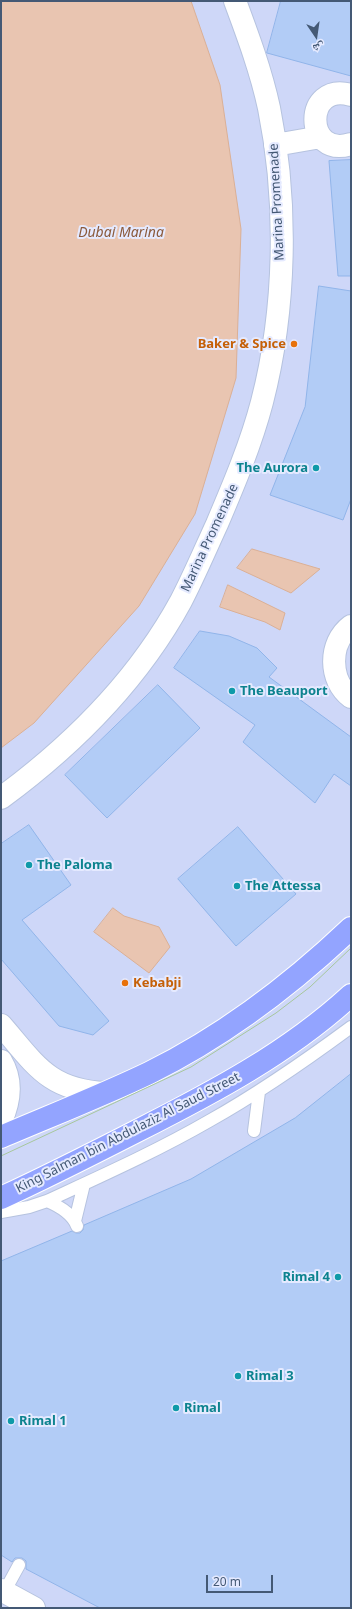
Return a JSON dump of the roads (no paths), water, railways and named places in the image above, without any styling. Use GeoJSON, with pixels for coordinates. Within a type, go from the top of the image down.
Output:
{"type":"FeatureCollection","features":[{"type":"Feature","properties":{"kind":"main road"},"geometry":{"type":"LineString","coordinates":[[1,1137],[149,1073],[194,1048],[238,1021],[279,991],[319,959],[351,928]]}},
{"type":"Feature","properties":{"kind":"main road","name":"King Salman bin Abdulaziz Al Saud Street"},"geometry":{"type":"LineString","coordinates":[[1,1198],[226,1085],[297,1039],[321,1021],[351,995]]}},
{"type":"Feature","properties":{"kind":"street","name":"Marina Promenade"},"geometry":{"type":"LineString","coordinates":[[1,798],[33,775],[67,745],[99,713],[129,678],[156,641],[180,603],[235,483],[262,401],[271,359],[277,317],[281,274],[281,231],[275,145],[269,107],[259,70],[235,1]]}},
{"type":"Feature","properties":{"kind":"street"},"geometry":{"type":"LineString","coordinates":[[351,96],[333,94],[325,98],[315,113],[314,121],[316,130],[328,143],[336,146],[351,144]]}},
{"type":"Feature","properties":{"kind":"street"},"geometry":{"type":"LineString","coordinates":[[275,145],[321,137]]}},
{"type":"Feature","properties":{"kind":"street"},"geometry":{"type":"LineString","coordinates":[[351,626],[340,639],[335,653],[334,668],[338,682],[351,697]]}},
{"type":"Feature","properties":{"kind":"street"},"geometry":{"type":"LineString","coordinates":[[1,1025],[42,1072],[71,1088],[87,1092],[105,1092]]}},
{"type":"Feature","properties":{"kind":"street"},"geometry":{"type":"LineString","coordinates":[[1,1061],[7,1075],[9,1086],[9,1098],[1,1121]]}},
{"type":"Feature","properties":{"kind":"street"},"geometry":{"type":"LineString","coordinates":[[2,1594],[34,1608]]}},
{"type":"Feature","properties":{"kind":"lane"},"geometry":{"type":"LineString","coordinates":[[1,1212],[29,1207],[47,1201],[177,1138],[259,1092],[351,1027]]}},
{"type":"Feature","properties":{"kind":"lane"},"geometry":{"type":"LineString","coordinates":[[254,1131],[259,1092]]}},
{"type":"Feature","properties":{"kind":"lane"},"geometry":{"type":"LineString","coordinates":[[47,1201],[63,1209],[76,1223],[84,1184]]}},
{"type":"Feature","properties":{"kind":"lane"},"geometry":{"type":"LineString","coordinates":[[2,1594],[19,1565]]}},
{"type":"Feature","properties":{"kind":"water","name":"Dubai Marina"},"geometry":{"type":"Polygon","coordinates":[[[1,1],[191,1],[220,85],[241,229],[236,378],[195,514],[139,606],[34,723],[1,748],[1,1]]]}},
{"type":"Feature","properties":{"kind":"water"},"geometry":{"type":"Polygon","coordinates":[[[252,549],[320,569],[291,593],[237,568],[252,549]]]}},
{"type":"Feature","properties":{"kind":"water"},"geometry":{"type":"Polygon","coordinates":[[[228,585],[285,613],[280,630],[265,622],[220,607],[228,585]]]}},
{"type":"Feature","properties":{"kind":"water"},"geometry":{"type":"Polygon","coordinates":[[[113,908],[124,916],[159,927],[170,947],[149,973],[94,932],[113,908]]]}},
{"type":"Feature","properties":{"kind":"tram line"},"geometry":{"type":"LineString","coordinates":[[1,1156],[191,1067],[276,1013],[310,987],[351,948]]}},
{"type":"Feature","properties":{"kind":"place","name":"Baker & Spice"},"geometry":{"type":"Point","coordinates":[294,344]}},
{"type":"Feature","properties":{"kind":"place","name":"The Aurora"},"geometry":{"type":"Point","coordinates":[316,468]}},
{"type":"Feature","properties":{"kind":"place","name":"The Beauport"},"geometry":{"type":"Point","coordinates":[232,691]}},
{"type":"Feature","properties":{"kind":"place","name":"The Paloma"},"geometry":{"type":"Point","coordinates":[29,865]}},
{"type":"Feature","properties":{"kind":"place","name":"The Attessa"},"geometry":{"type":"Point","coordinates":[237,886]}},
{"type":"Feature","properties":{"kind":"place","name":"Kebabji"},"geometry":{"type":"Point","coordinates":[125,983]}},
{"type":"Feature","properties":{"kind":"place","name":"Rimal 4"},"geometry":{"type":"Point","coordinates":[338,1277]}},
{"type":"Feature","properties":{"kind":"place","name":"Rimal 3"},"geometry":{"type":"Point","coordinates":[238,1376]}},
{"type":"Feature","properties":{"kind":"place","name":"Rimal"},"geometry":{"type":"Point","coordinates":[176,1408]}},
{"type":"Feature","properties":{"kind":"place","name":"Rimal 1"},"geometry":{"type":"Point","coordinates":[11,1421]}}]}
